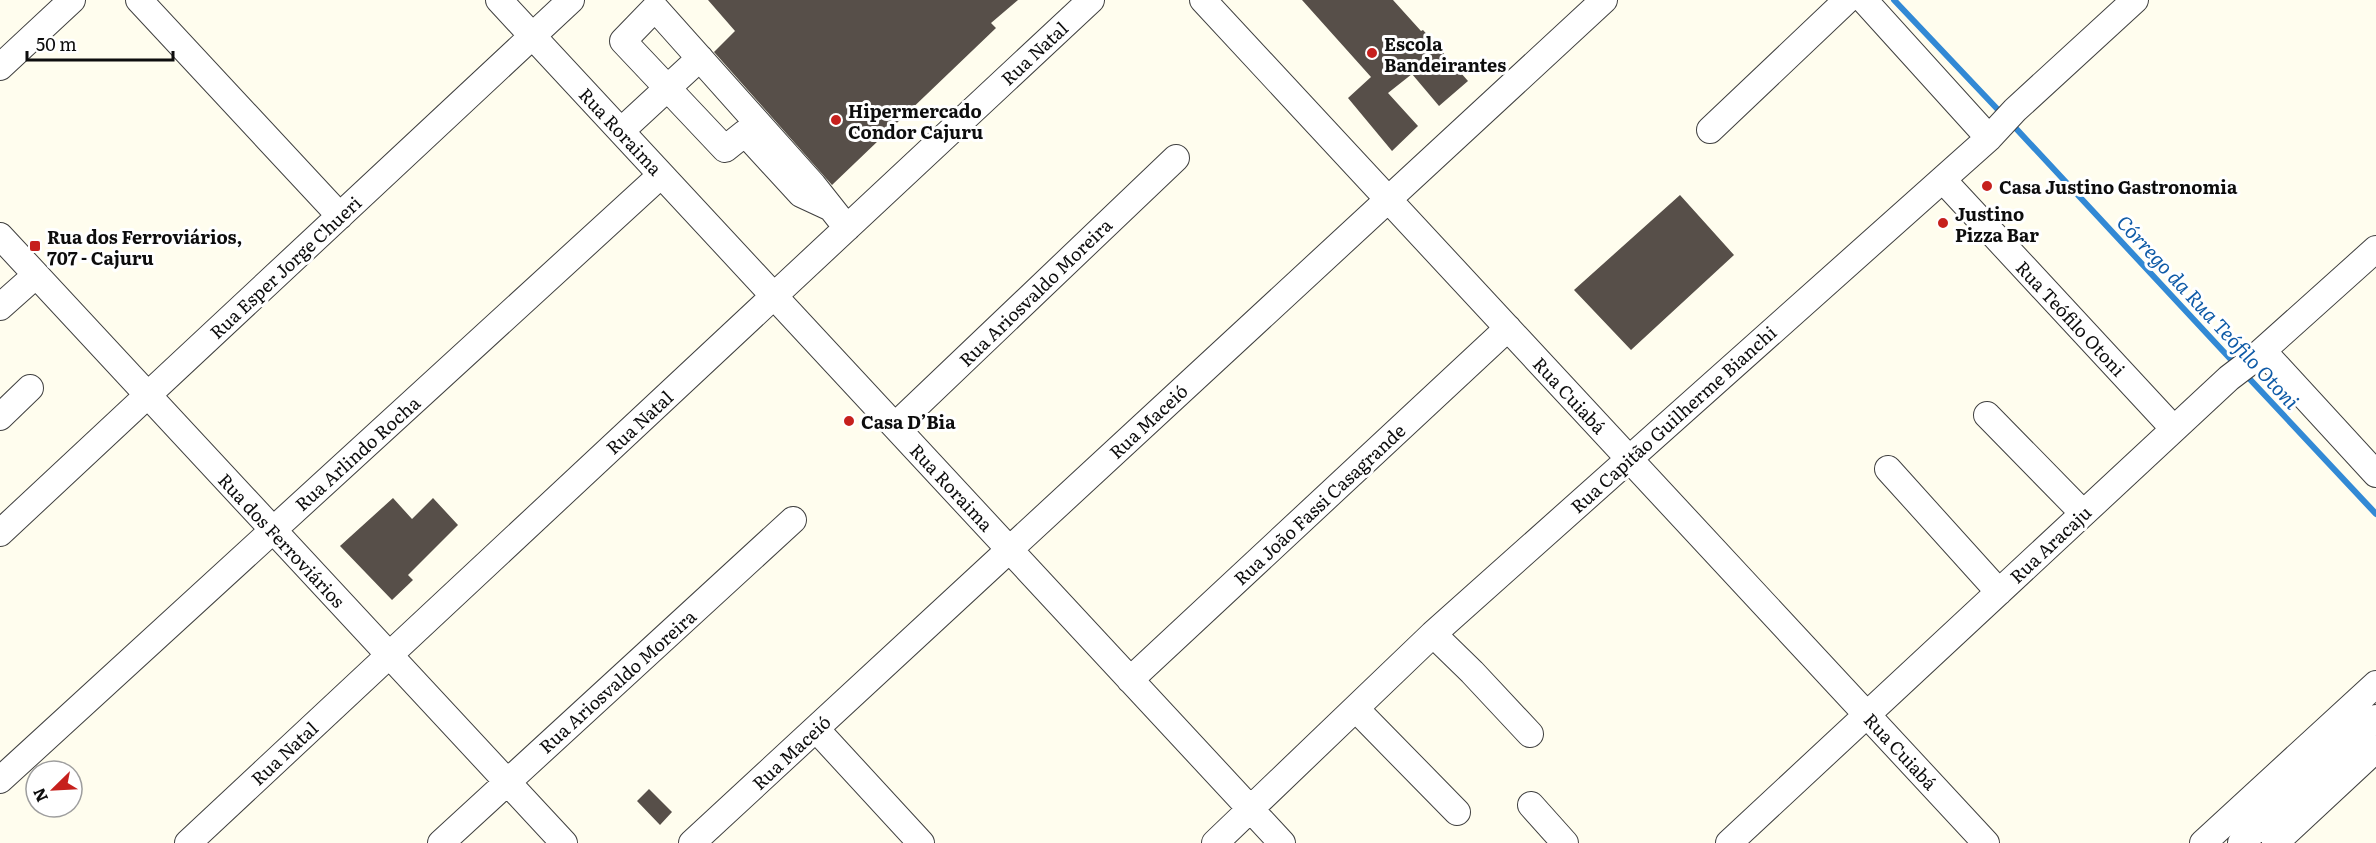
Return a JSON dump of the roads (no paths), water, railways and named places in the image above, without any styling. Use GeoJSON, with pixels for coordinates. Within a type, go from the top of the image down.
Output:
{"type":"FeatureCollection","features":[{"type":"Feature","properties":{"kind":"street"},"geometry":{"type":"LineString","coordinates":[[0,67],[72,0]]}},
{"type":"Feature","properties":{"kind":"street"},"geometry":{"type":"LineString","coordinates":[[139,0],[340,216]]}},
{"type":"Feature","properties":{"kind":"street","name":"Rua Roraima"},"geometry":{"type":"LineString","coordinates":[[499,0],[1282,843]]}},
{"type":"Feature","properties":{"kind":"street","name":"Rua Esper Jorge Chueri"},"geometry":{"type":"LineString","coordinates":[[0,533],[571,0]]}},
{"type":"Feature","properties":{"kind":"street","name":"Rua Cuiabá"},"geometry":{"type":"LineString","coordinates":[[1203,0],[1868,716],[1982,842]]}},
{"type":"Feature","properties":{"kind":"street","name":"Rua Maceió"},"geometry":{"type":"LineString","coordinates":[[692,843],[1604,0]]}},
{"type":"Feature","properties":{"kind":"street"},"geometry":{"type":"LineString","coordinates":[[1710,130],[1847,0]]}},
{"type":"Feature","properties":{"kind":"street"},"geometry":{"type":"LineString","coordinates":[[1864,0],[2001,125]]}},
{"type":"Feature","properties":{"kind":"street","name":"Rua Capitão Guilherme Bianchi"},"geometry":{"type":"LineString","coordinates":[[1215,843],[1433,634],[1943,180],[2135,0]]}},
{"type":"Feature","properties":{"kind":"street","name":"Rua Natal"},"geometry":{"type":"LineString","coordinates":[[188,843],[847,228],[1077,4]]}},
{"type":"Feature","properties":{"kind":"street"},"geometry":{"type":"LineString","coordinates":[[829,207],[801,194],[745,133],[725,149],[669,87],[623,41],[655,8],[813,185],[847,228]]}},
{"type":"Feature","properties":{"kind":"street"},"geometry":{"type":"LineString","coordinates":[[621,131],[700,58]]}},
{"type":"Feature","properties":{"kind":"street","name":"Rua Ariosvaldo Moreira"},"geometry":{"type":"LineString","coordinates":[[895,426],[1176,158]]}},
{"type":"Feature","properties":{"kind":"street","name":"Rua Arlindo Rocha"},"geometry":{"type":"LineString","coordinates":[[0,780],[661,175]]}},
{"type":"Feature","properties":{"kind":"street","name":"Rua Teófilo Otoni"},"geometry":{"type":"LineString","coordinates":[[1943,180],[2174,429]]}},
{"type":"Feature","properties":{"kind":"street","name":"Rua dos Ferroviários"},"geometry":{"type":"LineString","coordinates":[[0,236],[564,843]]}},
{"type":"Feature","properties":{"kind":"street","name":"Rua Aracaju"},"geometry":{"type":"LineString","coordinates":[[1729,843],[2229,378],[2376,249]]}},
{"type":"Feature","properties":{"kind":"street"},"geometry":{"type":"LineString","coordinates":[[0,307],[36,274]]}},
{"type":"Feature","properties":{"kind":"street","name":"Rua João Fassi Casagrande"},"geometry":{"type":"LineString","coordinates":[[1130,680],[1508,328]]}},
{"type":"Feature","properties":{"kind":"street"},"geometry":{"type":"LineString","coordinates":[[2256,356],[2376,474]]}},
{"type":"Feature","properties":{"kind":"street"},"geometry":{"type":"LineString","coordinates":[[0,417],[30,388]]}},
{"type":"Feature","properties":{"kind":"street"},"geometry":{"type":"LineString","coordinates":[[1987,415],[2083,513]]}},
{"type":"Feature","properties":{"kind":"street"},"geometry":{"type":"LineString","coordinates":[[1888,469],[1998,592]]}},
{"type":"Feature","properties":{"kind":"street","name":"Rua Ariosvaldo Moreira"},"geometry":{"type":"LineString","coordinates":[[441,843],[793,520]]}},
{"type":"Feature","properties":{"kind":"street"},"geometry":{"type":"LineString","coordinates":[[1433,634],[1530,734]]}},
{"type":"Feature","properties":{"kind":"street"},"geometry":{"type":"LineString","coordinates":[[2204,843],[2376,684]]}},
{"type":"Feature","properties":{"kind":"street"},"geometry":{"type":"LineString","coordinates":[[1356,709],[1457,812]]}},
{"type":"Feature","properties":{"kind":"street"},"geometry":{"type":"LineString","coordinates":[[2241,843],[2376,718]]}},
{"type":"Feature","properties":{"kind":"street"},"geometry":{"type":"LineString","coordinates":[[816,729],[921,843]]}},
{"type":"Feature","properties":{"kind":"street"},"geometry":{"type":"LineString","coordinates":[[2275,843],[2376,749]]}},
{"type":"Feature","properties":{"kind":"street"},"geometry":{"type":"LineString","coordinates":[[1531,806],[1566,843]]}},
{"type":"Feature","properties":{"kind":"waterway","name":"Córrego da Rua Teófilo Otoni"},"geometry":{"type":"LineString","coordinates":[[1894,0],[2003,115]]}},
{"type":"Feature","properties":{"kind":"waterway","name":"Córrego da Rua Teófilo Otoni"},"geometry":{"type":"LineString","coordinates":[[2010,122],[2236,365]]}},
{"type":"Feature","properties":{"kind":"waterway","name":"Córrego da Rua Teófilo Otoni"},"geometry":{"type":"LineString","coordinates":[[2245,374],[2376,514]]}},
{"type":"Feature","properties":{"kind":"place","name":"Escola Bandeirantes"},"geometry":{"type":"Point","coordinates":[1372,53]}},
{"type":"Feature","properties":{"kind":"place","name":"Hipermercado Condor Cajuru"},"geometry":{"type":"Point","coordinates":[836,120]}},
{"type":"Feature","properties":{"kind":"place","name":"Casa Justino Gastronomia"},"geometry":{"type":"Point","coordinates":[1987,186]}},
{"type":"Feature","properties":{"kind":"place","name":"Justino Pizza Bar"},"geometry":{"type":"Point","coordinates":[1943,223]}},
{"type":"Feature","properties":{"kind":"place","name":"Rua dos Ferroviários, 707 - Cajuru"},"geometry":{"type":"Point","coordinates":[35,246]}},
{"type":"Feature","properties":{"kind":"place","name":"Casa D’Bia"},"geometry":{"type":"Point","coordinates":[849,421]}}]}
